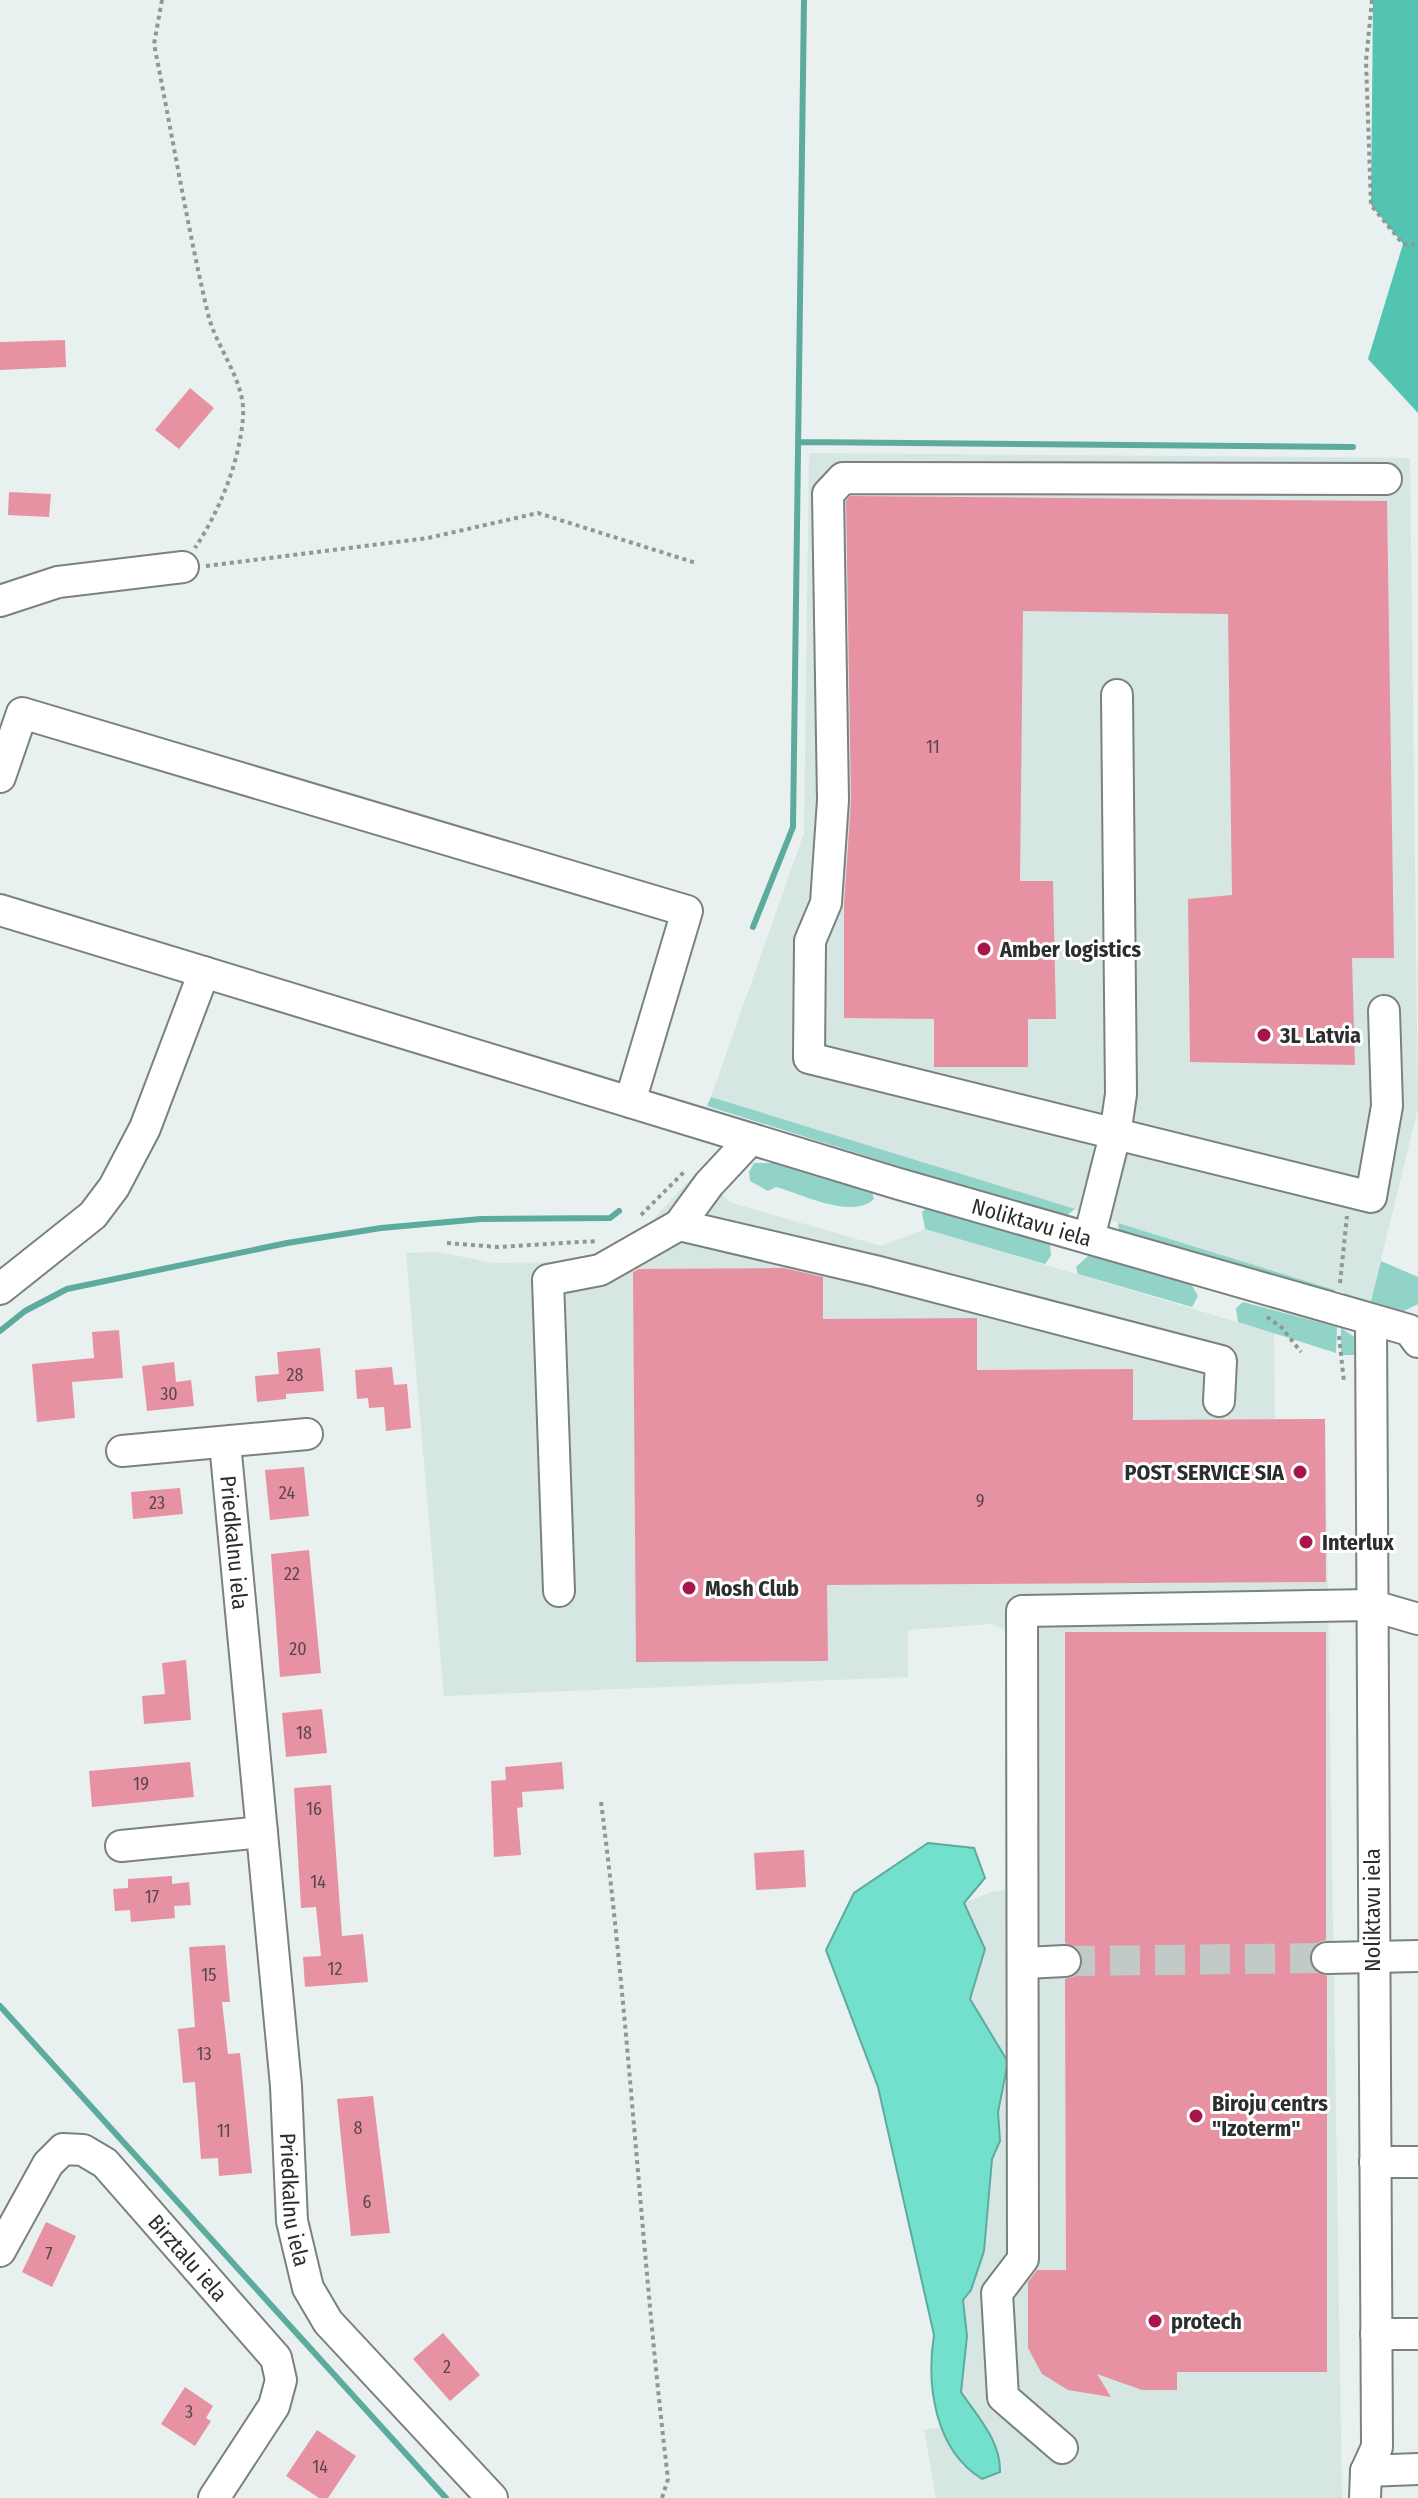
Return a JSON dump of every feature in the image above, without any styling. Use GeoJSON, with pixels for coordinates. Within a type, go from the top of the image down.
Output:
{"type":"FeatureCollection","features":[{"type":"Feature","properties":{"kind":"street"},"geometry":{"type":"LineString","coordinates":[[1384,1011],[1387,1106],[1371,1197],[809,1058],[810,941],[826,903],[833,800],[828,494],[843,478],[1386,479]]}},
{"type":"Feature","properties":{"kind":"street"},"geometry":{"type":"LineString","coordinates":[[0,601],[58,582],[183,567]]}},
{"type":"Feature","properties":{"kind":"street"},"geometry":{"type":"LineString","coordinates":[[1089,1238],[1115,1135],[1121,1094],[1117,695]]}},
{"type":"Feature","properties":{"kind":"street"},"geometry":{"type":"LineString","coordinates":[[0,777],[22,713],[687,911],[630,1102]]}},
{"type":"Feature","properties":{"kind":"street","name":"Noliktavu iela"},"geometry":{"type":"LineString","coordinates":[[0,910],[751,1139],[1415,1331]]}},
{"type":"Feature","properties":{"kind":"street"},"geometry":{"type":"LineString","coordinates":[[0,1289],[93,1215],[114,1187],[145,1128],[204,972]]}},
{"type":"Feature","properties":{"kind":"street"},"geometry":{"type":"LineString","coordinates":[[559,1591],[548,1280],[600,1270],[679,1225],[751,1139]]}},
{"type":"Feature","properties":{"kind":"street"},"geometry":{"type":"LineString","coordinates":[[679,1225],[875,1271],[1221,1361],[1219,1401]]}},
{"type":"Feature","properties":{"kind":"street","name":"Noliktavu iela"},"geometry":{"type":"LineString","coordinates":[[1366,2485],[1377,2447],[1370,1605],[1371,1320]]}},
{"type":"Feature","properties":{"kind":"street","name":"Priedkalnu iela"},"geometry":{"type":"LineString","coordinates":[[122,1451],[307,1434]]}},
{"type":"Feature","properties":{"kind":"street","name":"Priedkalnu iela"},"geometry":{"type":"LineString","coordinates":[[225,1443],[286,2086],[292,2221],[308,2288],[328,2322],[492,2498]]}},
{"type":"Feature","properties":{"kind":"street"},"geometry":{"type":"LineString","coordinates":[[1062,2448],[1003,2397],[997,2293],[1023,2259],[1025,1963],[1022,1611],[1370,1605],[1418,1619]]}},
{"type":"Feature","properties":{"kind":"street"},"geometry":{"type":"LineString","coordinates":[[121,1846],[262,1832]]}},
{"type":"Feature","properties":{"kind":"street"},"geometry":{"type":"LineString","coordinates":[[1327,1958],[1418,1956]]}},
{"type":"Feature","properties":{"kind":"street"},"geometry":{"type":"LineString","coordinates":[[1025,1963],[1065,1961]]}},
{"type":"Feature","properties":{"kind":"street","name":"Birztalu iela"},"geometry":{"type":"LineString","coordinates":[[0,2251],[48,2164],[63,2149],[83,2150],[105,2163],[276,2358],[281,2380],[274,2406],[214,2498]]}},
{"type":"Feature","properties":{"kind":"street"},"geometry":{"type":"LineString","coordinates":[[1375,2162],[1418,2162]]}},
{"type":"Feature","properties":{"kind":"street"},"geometry":{"type":"LineString","coordinates":[[1376,2334],[1418,2334]]}},
{"type":"Feature","properties":{"kind":"street"},"geometry":{"type":"LineString","coordinates":[[1366,2485],[1418,2469]]}},
{"type":"Feature","properties":{"kind":"path"},"geometry":{"type":"LineString","coordinates":[[162,0],[154,44],[208,318],[237,385],[244,416],[232,467],[211,525],[183,567]]}},
{"type":"Feature","properties":{"kind":"path"},"geometry":{"type":"LineString","coordinates":[[1372,0],[1366,61],[1371,205],[1403,244],[1418,245]]}},
{"type":"Feature","properties":{"kind":"path"},"geometry":{"type":"LineString","coordinates":[[183,567],[428,538],[538,513],[696,563]]}},
{"type":"Feature","properties":{"kind":"path"},"geometry":{"type":"LineString","coordinates":[[633,1224],[688,1167],[714,1180]]}},
{"type":"Feature","properties":{"kind":"path"},"geometry":{"type":"LineString","coordinates":[[1347,1395],[1338,1354],[1341,1247],[1352,1192]]}},
{"type":"Feature","properties":{"kind":"path"},"geometry":{"type":"LineString","coordinates":[[447,1243],[498,1247],[604,1239]]}},
{"type":"Feature","properties":{"kind":"path"},"geometry":{"type":"LineString","coordinates":[[601,1802],[622,1963],[647,2307],[668,2479],[662,2498]]}},
{"type":"Feature","properties":{"kind":"shaded area"},"geometry":{"type":"Polygon","coordinates":[[[1373,0],[1418,0],[1418,413],[1368,359],[1403,244],[1371,205],[1373,0]]]}},
{"type":"Feature","properties":{"kind":"shaded area"},"geometry":{"type":"Polygon","coordinates":[[[809,453],[1410,458],[1418,1108],[1371,1301],[711,1097],[804,833],[809,453]]]}},
{"type":"Feature","properties":{"kind":"shaded area"},"geometry":{"type":"Polygon","coordinates":[[[711,1097],[1075,1209],[1067,1215],[1054,1215],[707,1106],[711,1097]]]}},
{"type":"Feature","properties":{"kind":"shaded area"},"geometry":{"type":"Polygon","coordinates":[[[754,1163],[779,1163],[871,1189],[874,1199],[865,1205],[853,1207],[826,1204],[776,1187],[768,1191],[750,1181],[749,1172],[754,1163]]]}},
{"type":"Feature","properties":{"kind":"shaded area"},"geometry":{"type":"Polygon","coordinates":[[[695,1174],[732,1203],[881,1246],[925,1229],[1274,1333],[1275,1419],[1325,1419],[1342,2498],[936,2498],[924,2430],[941,2427],[963,2467],[990,2435],[960,2392],[967,2336],[963,2300],[971,2290],[984,2251],[992,2159],[1000,2141],[998,2112],[1008,2062],[970,1999],[985,1949],[964,1903],[991,1892],[1016,1889],[1010,1632],[992,1624],[908,1630],[908,1677],[444,1696],[406,1253],[437,1252],[494,1263],[556,1262],[605,1252],[647,1226],[695,1174]]]}},
{"type":"Feature","properties":{"kind":"shaded area"},"geometry":{"type":"Polygon","coordinates":[[[928,1207],[1050,1243],[1051,1256],[1045,1264],[925,1229],[922,1212],[928,1207]]]}},
{"type":"Feature","properties":{"kind":"shaded area"},"geometry":{"type":"Polygon","coordinates":[[[1118,1223],[1335,1290],[1336,1298],[1127,1238],[1119,1231],[1118,1223]]]}},
{"type":"Feature","properties":{"kind":"shaded area"},"geometry":{"type":"Polygon","coordinates":[[[1089,1255],[1191,1284],[1198,1296],[1192,1307],[1078,1274],[1076,1267],[1089,1255]]]}},
{"type":"Feature","properties":{"kind":"shaded area"},"geometry":{"type":"Polygon","coordinates":[[[1381,1261],[1418,1277],[1418,1304],[1400,1313],[1343,1300],[1344,1293],[1371,1301],[1381,1261]]]}},
{"type":"Feature","properties":{"kind":"shaded area"},"geometry":{"type":"Polygon","coordinates":[[[1243,1302],[1337,1327],[1336,1353],[1238,1322],[1236,1308],[1243,1302]]]}},
{"type":"Feature","properties":{"kind":"shaded area"},"geometry":{"type":"Polygon","coordinates":[[[1341,1328],[1359,1340],[1359,1355],[1341,1355],[1341,1328]]]}},
{"type":"Feature","properties":{"kind":"shaded area"},"geometry":{"type":"Polygon","coordinates":[[[928,1843],[974,1848],[985,1878],[964,1903],[985,1949],[970,1999],[1008,2062],[998,2112],[1000,2141],[992,2159],[984,2251],[971,2290],[963,2300],[967,2336],[961,2392],[987,2429],[999,2461],[1000,2472],[982,2479],[966,2467],[954,2451],[937,2415],[932,2375],[934,2335],[878,2087],[826,1950],[854,1893],[928,1843]]]}},
{"type":"Feature","properties":{"kind":"building"},"geometry":{"type":"Polygon","coordinates":[[[65,340],[66,367],[0,370],[0,342],[65,340]]]}},
{"type":"Feature","properties":{"kind":"building"},"geometry":{"type":"Polygon","coordinates":[[[190,388],[214,408],[179,449],[155,430],[190,388]]]}},
{"type":"Feature","properties":{"kind":"building"},"geometry":{"type":"Polygon","coordinates":[[[9,492],[51,494],[49,517],[8,515],[9,492]]]}},
{"type":"Feature","properties":{"kind":"building"},"geometry":{"type":"Polygon","coordinates":[[[850,496],[1387,501],[1394,958],[1352,958],[1355,1065],[1190,1062],[1188,899],[1232,895],[1228,614],[1023,611],[1020,881],[1053,881],[1056,1019],[1028,1019],[1028,1067],[934,1067],[934,1019],[844,1018],[844,905],[851,800],[846,501],[850,496]]]}},
{"type":"Feature","properties":{"kind":"building"},"geometry":{"type":"Polygon","coordinates":[[[784,1268],[823,1277],[823,1319],[977,1318],[977,1370],[1133,1369],[1133,1420],[1325,1419],[1326,1582],[827,1585],[828,1661],[636,1662],[633,1272],[639,1269],[784,1268]]]}},
{"type":"Feature","properties":{"kind":"building"},"geometry":{"type":"Polygon","coordinates":[[[119,1330],[123,1378],[72,1382],[75,1418],[37,1422],[32,1364],[94,1358],[92,1332],[119,1330]]]}},
{"type":"Feature","properties":{"kind":"building"},"geometry":{"type":"Polygon","coordinates":[[[320,1348],[324,1391],[286,1394],[286,1399],[257,1402],[255,1376],[279,1374],[277,1352],[320,1348]]]}},
{"type":"Feature","properties":{"kind":"building"},"geometry":{"type":"Polygon","coordinates":[[[174,1362],[176,1382],[191,1380],[194,1406],[147,1411],[142,1366],[174,1362]]]}},
{"type":"Feature","properties":{"kind":"building"},"geometry":{"type":"Polygon","coordinates":[[[392,1367],[394,1385],[407,1384],[411,1428],[386,1431],[384,1407],[369,1408],[368,1398],[357,1399],[355,1370],[392,1367]]]}},
{"type":"Feature","properties":{"kind":"building"},"geometry":{"type":"Polygon","coordinates":[[[304,1467],[309,1516],[270,1520],[265,1470],[304,1467]]]}},
{"type":"Feature","properties":{"kind":"building"},"geometry":{"type":"Polygon","coordinates":[[[180,1488],[183,1514],[133,1519],[131,1492],[180,1488]]]}},
{"type":"Feature","properties":{"kind":"building"},"geometry":{"type":"Polygon","coordinates":[[[309,1550],[321,1673],[280,1677],[271,1554],[309,1550]]]}},
{"type":"Feature","properties":{"kind":"building","name":"Biroju centrs \"Izoterm\""},"geometry":{"type":"Polygon","coordinates":[[[1065,1632],[1326,1632],[1326,1940],[1317,1943],[1309,1958],[1312,1968],[1327,1976],[1327,2372],[1177,2372],[1177,2390],[1142,2390],[1097,2374],[1111,2397],[1068,2390],[1042,2374],[1028,2348],[1028,2282],[1037,2270],[1066,2270],[1065,1979],[1075,1976],[1083,1961],[1080,1951],[1065,1943],[1065,1632]]]}},
{"type":"Feature","properties":{"kind":"building"},"geometry":{"type":"Polygon","coordinates":[[[186,1660],[191,1720],[144,1724],[142,1696],[165,1694],[162,1663],[186,1660]]]}},
{"type":"Feature","properties":{"kind":"building"},"geometry":{"type":"Polygon","coordinates":[[[322,1709],[327,1753],[286,1757],[282,1713],[322,1709]]]}},
{"type":"Feature","properties":{"kind":"building"},"geometry":{"type":"Polygon","coordinates":[[[190,1762],[194,1797],[92,1807],[89,1771],[190,1762]]]}},
{"type":"Feature","properties":{"kind":"building"},"geometry":{"type":"Polygon","coordinates":[[[562,1762],[564,1789],[522,1792],[523,1807],[517,1808],[521,1855],[494,1857],[491,1781],[506,1780],[505,1767],[562,1762]]]}},
{"type":"Feature","properties":{"kind":"building"},"geometry":{"type":"Polygon","coordinates":[[[331,1785],[342,1936],[363,1934],[368,1982],[305,1987],[303,1957],[321,1956],[316,1907],[301,1908],[294,1788],[331,1785]]]}},
{"type":"Feature","properties":{"kind":"building"},"geometry":{"type":"Polygon","coordinates":[[[804,1850],[806,1887],[756,1890],[754,1853],[804,1850]]]}},
{"type":"Feature","properties":{"kind":"building"},"geometry":{"type":"Polygon","coordinates":[[[172,1876],[172,1884],[189,1882],[191,1905],[174,1906],[175,1918],[131,1922],[130,1910],[115,1911],[113,1889],[128,1888],[128,1879],[172,1876]]]}},
{"type":"Feature","properties":{"kind":"building"},"geometry":{"type":"Polygon","coordinates":[[[225,1945],[230,2002],[222,2002],[228,2054],[240,2053],[252,2173],[219,2176],[218,2158],[201,2159],[195,2082],[183,2083],[178,2029],[195,2027],[189,1947],[225,1945]]]}},
{"type":"Feature","properties":{"kind":"building"},"geometry":{"type":"Polygon","coordinates":[[[373,2096],[390,2233],[351,2236],[337,2099],[373,2096]]]}},
{"type":"Feature","properties":{"kind":"building"},"geometry":{"type":"Polygon","coordinates":[[[46,2222],[76,2236],[52,2287],[22,2272],[46,2222]]]}},
{"type":"Feature","properties":{"kind":"building"},"geometry":{"type":"Polygon","coordinates":[[[443,2333],[480,2375],[450,2401],[413,2359],[443,2333]]]}},
{"type":"Feature","properties":{"kind":"building"},"geometry":{"type":"Polygon","coordinates":[[[185,2387],[213,2406],[206,2418],[211,2421],[195,2446],[161,2424],[185,2387]]]}},
{"type":"Feature","properties":{"kind":"building"},"geometry":{"type":"Polygon","coordinates":[[[317,2430],[356,2456],[328,2498],[319,2498],[286,2476],[317,2430]]]}},
{"type":"Feature","properties":{"kind":"waterway"},"geometry":{"type":"LineString","coordinates":[[753,927],[793,827],[804,0]]}},
{"type":"Feature","properties":{"kind":"waterway"},"geometry":{"type":"LineString","coordinates":[[800,442],[1353,447]]}},
{"type":"Feature","properties":{"kind":"waterway"},"geometry":{"type":"LineString","coordinates":[[0,1331],[25,1311],[67,1289],[287,1243],[381,1228],[481,1219],[610,1218],[619,1211]]}},
{"type":"Feature","properties":{"kind":"waterway"},"geometry":{"type":"LineString","coordinates":[[0,2006],[446,2498]]}},
{"type":"Feature","properties":{"kind":"tunnel"},"geometry":{"type":"LineString","coordinates":[[1065,1961],[1327,1958]]}},
{"type":"Feature","properties":{"kind":"place","name":"Amber logistics"},"geometry":{"type":"Point","coordinates":[984,949]}},
{"type":"Feature","properties":{"kind":"place","name":"3L Latvia"},"geometry":{"type":"Point","coordinates":[1264,1035]}},
{"type":"Feature","properties":{"kind":"place","name":"POST SERVICE SIA"},"geometry":{"type":"Point","coordinates":[1300,1472]}},
{"type":"Feature","properties":{"kind":"place","name":"Interlux"},"geometry":{"type":"Point","coordinates":[1306,1542]}},
{"type":"Feature","properties":{"kind":"place","name":"Mosh Club"},"geometry":{"type":"Point","coordinates":[689,1588]}},
{"type":"Feature","properties":{"kind":"place","name":"Biroju centrs \"Izoterm\""},"geometry":{"type":"Point","coordinates":[1196,2116]}},
{"type":"Feature","properties":{"kind":"place","name":"protech"},"geometry":{"type":"Point","coordinates":[1155,2321]}}]}
